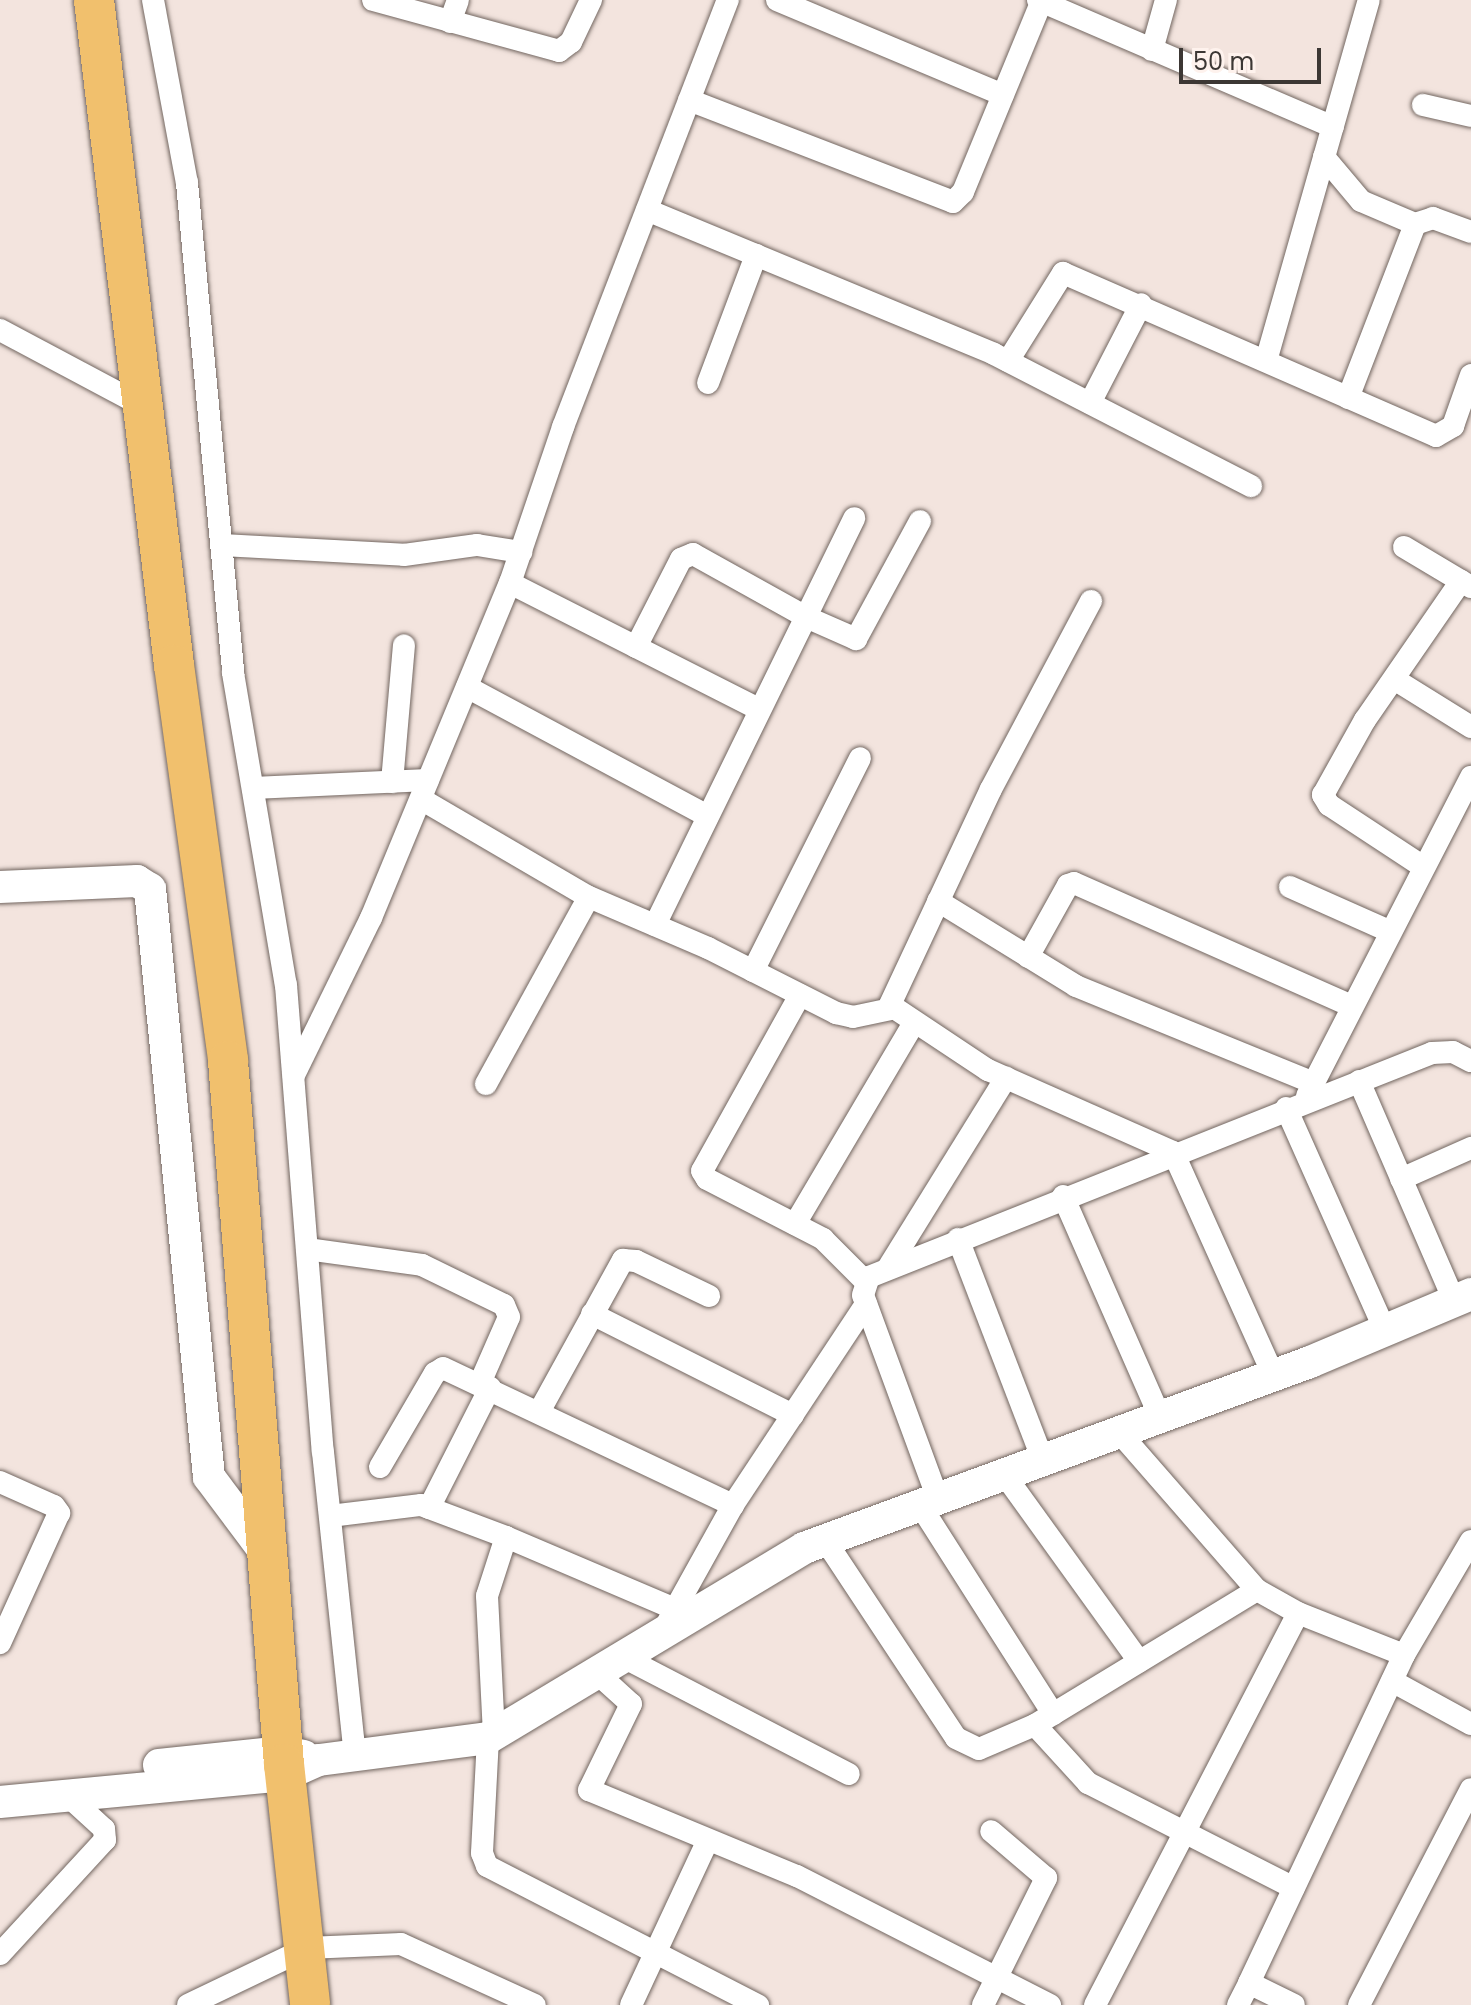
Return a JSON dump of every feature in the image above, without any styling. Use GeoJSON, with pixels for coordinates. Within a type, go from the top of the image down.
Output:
{"type":"FeatureCollection","features":[{"type":"Feature","properties":{"kind":"highway"},"geometry":{"type":"LineString","coordinates":[[94,0],[228,1061],[268,1556],[296,1762],[310,2005]]}},
{"type":"Feature","properties":{"kind":"main road"},"geometry":{"type":"LineString","coordinates":[[0,887],[137,881],[150,889],[209,1477],[268,1556]]}},
{"type":"Feature","properties":{"kind":"main road"},"geometry":{"type":"LineString","coordinates":[[0,1802],[68,1796],[491,1736],[825,1540],[1273,1375],[1462,1298]]}},
{"type":"Feature","properties":{"kind":"main road"},"geometry":{"type":"LineString","coordinates":[[0,1782],[296,1762]]}},
{"type":"Feature","properties":{"kind":"street"},"geometry":{"type":"LineString","coordinates":[[153,0],[187,183],[233,673],[286,985],[330,1516],[355,1755]]}},
{"type":"Feature","properties":{"kind":"street"},"geometry":{"type":"LineString","coordinates":[[373,0],[559,51],[571,42],[591,0]]}},
{"type":"Feature","properties":{"kind":"street"},"geometry":{"type":"LineString","coordinates":[[450,22],[458,0]]}},
{"type":"Feature","properties":{"kind":"street"},"geometry":{"type":"LineString","coordinates":[[293,1076],[371,918],[510,583],[563,427],[728,0]]}},
{"type":"Feature","properties":{"kind":"street"},"geometry":{"type":"LineString","coordinates":[[777,0],[1003,95]]}},
{"type":"Feature","properties":{"kind":"street"},"geometry":{"type":"LineString","coordinates":[[689,100],[946,203],[963,192],[1040,0],[1333,127]]}},
{"type":"Feature","properties":{"kind":"street"},"geometry":{"type":"LineString","coordinates":[[1152,50],[1166,0]]}},
{"type":"Feature","properties":{"kind":"street"},"geometry":{"type":"LineString","coordinates":[[1266,361],[1369,0]]}},
{"type":"Feature","properties":{"kind":"street"},"geometry":{"type":"LineString","coordinates":[[1423,105],[1471,116]]}},
{"type":"Feature","properties":{"kind":"street"},"geometry":{"type":"LineString","coordinates":[[1324,157],[1361,201],[1415,224],[1433,218],[1471,232]]}},
{"type":"Feature","properties":{"kind":"street"},"geometry":{"type":"LineString","coordinates":[[647,210],[1008,361],[1251,486]]}},
{"type":"Feature","properties":{"kind":"street"},"geometry":{"type":"LineString","coordinates":[[1348,398],[1415,224]]}},
{"type":"Feature","properties":{"kind":"street"},"geometry":{"type":"LineString","coordinates":[[708,383],[756,255]]}},
{"type":"Feature","properties":{"kind":"street"},"geometry":{"type":"LineString","coordinates":[[1008,361],[1063,273],[1141,304],[1348,398],[1443,436],[1453,426],[1471,375]]}},
{"type":"Feature","properties":{"kind":"street"},"geometry":{"type":"LineString","coordinates":[[1090,403],[1141,304]]}},
{"type":"Feature","properties":{"kind":"street"},"geometry":{"type":"LineString","coordinates":[[0,330],[143,406]]}},
{"type":"Feature","properties":{"kind":"street"},"geometry":{"type":"LineString","coordinates":[[655,925],[854,518]]}},
{"type":"Feature","properties":{"kind":"street"},"geometry":{"type":"LineString","coordinates":[[636,647],[686,554],[699,555],[847,638],[862,634],[920,521]]}},
{"type":"Feature","properties":{"kind":"street"},"geometry":{"type":"LineString","coordinates":[[222,545],[404,555],[477,545],[521,552]]}},
{"type":"Feature","properties":{"kind":"street"},"geometry":{"type":"LineString","coordinates":[[1404,547],[1460,589],[1394,679],[1323,795],[1329,805],[1422,866]]}},
{"type":"Feature","properties":{"kind":"street"},"geometry":{"type":"LineString","coordinates":[[510,583],[760,710]]}},
{"type":"Feature","properties":{"kind":"street"},"geometry":{"type":"LineString","coordinates":[[892,1009],[890,999],[1091,601]]}},
{"type":"Feature","properties":{"kind":"street"},"geometry":{"type":"LineString","coordinates":[[392,782],[404,646]]}},
{"type":"Feature","properties":{"kind":"street"},"geometry":{"type":"LineString","coordinates":[[1394,679],[1471,727]]}},
{"type":"Feature","properties":{"kind":"street"},"geometry":{"type":"LineString","coordinates":[[467,687],[708,816]]}},
{"type":"Feature","properties":{"kind":"street"},"geometry":{"type":"LineString","coordinates":[[753,971],[860,758]]}},
{"type":"Feature","properties":{"kind":"street"},"geometry":{"type":"LineString","coordinates":[[1302,1098],[1471,777]]}},
{"type":"Feature","properties":{"kind":"street"},"geometry":{"type":"LineString","coordinates":[[253,788],[392,782],[425,790],[589,897],[847,1016],[892,1009],[1006,1078],[1173,1152],[1273,1375]]}},
{"type":"Feature","properties":{"kind":"street"},"geometry":{"type":"LineString","coordinates":[[1028,957],[1068,885],[1074,883],[1352,1006]]}},
{"type":"Feature","properties":{"kind":"street"},"geometry":{"type":"LineString","coordinates":[[1290,887],[1389,931]]}},
{"type":"Feature","properties":{"kind":"street"},"geometry":{"type":"LineString","coordinates":[[486,1084],[589,897]]}},
{"type":"Feature","properties":{"kind":"street"},"geometry":{"type":"LineString","coordinates":[[938,901],[1087,991],[1302,1098],[1385,1330]]}},
{"type":"Feature","properties":{"kind":"street"},"geometry":{"type":"LineString","coordinates":[[800,995],[702,1171],[707,1179],[823,1239],[864,1280],[866,1304],[929,1502],[1044,1719],[1088,1783],[1294,1888]]}},
{"type":"Feature","properties":{"kind":"street"},"geometry":{"type":"LineString","coordinates":[[795,1224],[914,1023]]}},
{"type":"Feature","properties":{"kind":"street"},"geometry":{"type":"LineString","coordinates":[[864,1280],[1302,1098],[1359,1081],[1439,1051],[1471,1061]]}},
{"type":"Feature","properties":{"kind":"street"},"geometry":{"type":"LineString","coordinates":[[888,1268],[1006,1078]]}},
{"type":"Feature","properties":{"kind":"street"},"geometry":{"type":"LineString","coordinates":[[1359,1081],[1401,1179],[1462,1298]]}},
{"type":"Feature","properties":{"kind":"street"},"geometry":{"type":"LineString","coordinates":[[1401,1179],[1471,1148]]}},
{"type":"Feature","properties":{"kind":"street"},"geometry":{"type":"LineString","coordinates":[[1063,1196],[1160,1417]]}},
{"type":"Feature","properties":{"kind":"street"},"geometry":{"type":"LineString","coordinates":[[958,1239],[1043,1460]]}},
{"type":"Feature","properties":{"kind":"street"},"geometry":{"type":"LineString","coordinates":[[307,1249],[430,1267],[504,1305],[509,1317],[485,1385],[429,1508]]}},
{"type":"Feature","properties":{"kind":"street"},"geometry":{"type":"LineString","coordinates":[[539,1412],[623,1260],[636,1261],[709,1296]]}},
{"type":"Feature","properties":{"kind":"street"},"geometry":{"type":"LineString","coordinates":[[659,1638],[733,1505],[866,1304]]}},
{"type":"Feature","properties":{"kind":"street"},"geometry":{"type":"LineString","coordinates":[[592,1314],[793,1415]]}},
{"type":"Feature","properties":{"kind":"street"},"geometry":{"type":"LineString","coordinates":[[380,1467],[438,1370],[485,1385],[733,1505]]}},
{"type":"Feature","properties":{"kind":"street"},"geometry":{"type":"LineString","coordinates":[[1119,1432],[1257,1590],[1298,1613],[1404,1655]]}},
{"type":"Feature","properties":{"kind":"street"},"geometry":{"type":"LineString","coordinates":[[1004,1474],[1139,1661]]}},
{"type":"Feature","properties":{"kind":"street"},"geometry":{"type":"LineString","coordinates":[[0,1482],[54,1506],[59,1513],[6,1615],[0,1643]]}},
{"type":"Feature","properties":{"kind":"street"},"geometry":{"type":"LineString","coordinates":[[330,1516],[408,1504],[429,1508],[506,1537],[675,1609]]}},
{"type":"Feature","properties":{"kind":"street"},"geometry":{"type":"LineString","coordinates":[[506,1537],[487,1596],[491,1736],[482,1853],[487,1866],[758,2005]]}},
{"type":"Feature","properties":{"kind":"street"},"geometry":{"type":"LineString","coordinates":[[825,1540],[956,1738],[979,1749],[1044,1719],[1257,1590]]}},
{"type":"Feature","properties":{"kind":"street"},"geometry":{"type":"LineString","coordinates":[[1238,2005],[1404,1655],[1471,1541]]}},
{"type":"Feature","properties":{"kind":"street"},"geometry":{"type":"LineString","coordinates":[[1095,2005],[1298,1613]]}},
{"type":"Feature","properties":{"kind":"street"},"geometry":{"type":"LineString","coordinates":[[612,1666],[849,1774]]}},
{"type":"Feature","properties":{"kind":"street"},"geometry":{"type":"LineString","coordinates":[[612,1666],[631,1704],[589,1790],[797,1876],[1050,2005]]}},
{"type":"Feature","properties":{"kind":"street"},"geometry":{"type":"LineString","coordinates":[[1392,1681],[1471,1724]]}},
{"type":"Feature","properties":{"kind":"street"},"geometry":{"type":"LineString","coordinates":[[1359,2005],[1471,1789]]}},
{"type":"Feature","properties":{"kind":"street"},"geometry":{"type":"LineString","coordinates":[[0,1954],[105,1840],[104,1829],[68,1796]]}},
{"type":"Feature","properties":{"kind":"street"},"geometry":{"type":"LineString","coordinates":[[983,2005],[1046,1878],[991,1831]]}},
{"type":"Feature","properties":{"kind":"street"},"geometry":{"type":"LineString","coordinates":[[631,2005],[658,1955],[708,1840]]}},
{"type":"Feature","properties":{"kind":"street"},"geometry":{"type":"LineString","coordinates":[[188,2005],[307,1948],[401,1944],[535,2005]]}},
{"type":"Feature","properties":{"kind":"street"},"geometry":{"type":"LineString","coordinates":[[1249,1983],[1294,2005]]}}]}
